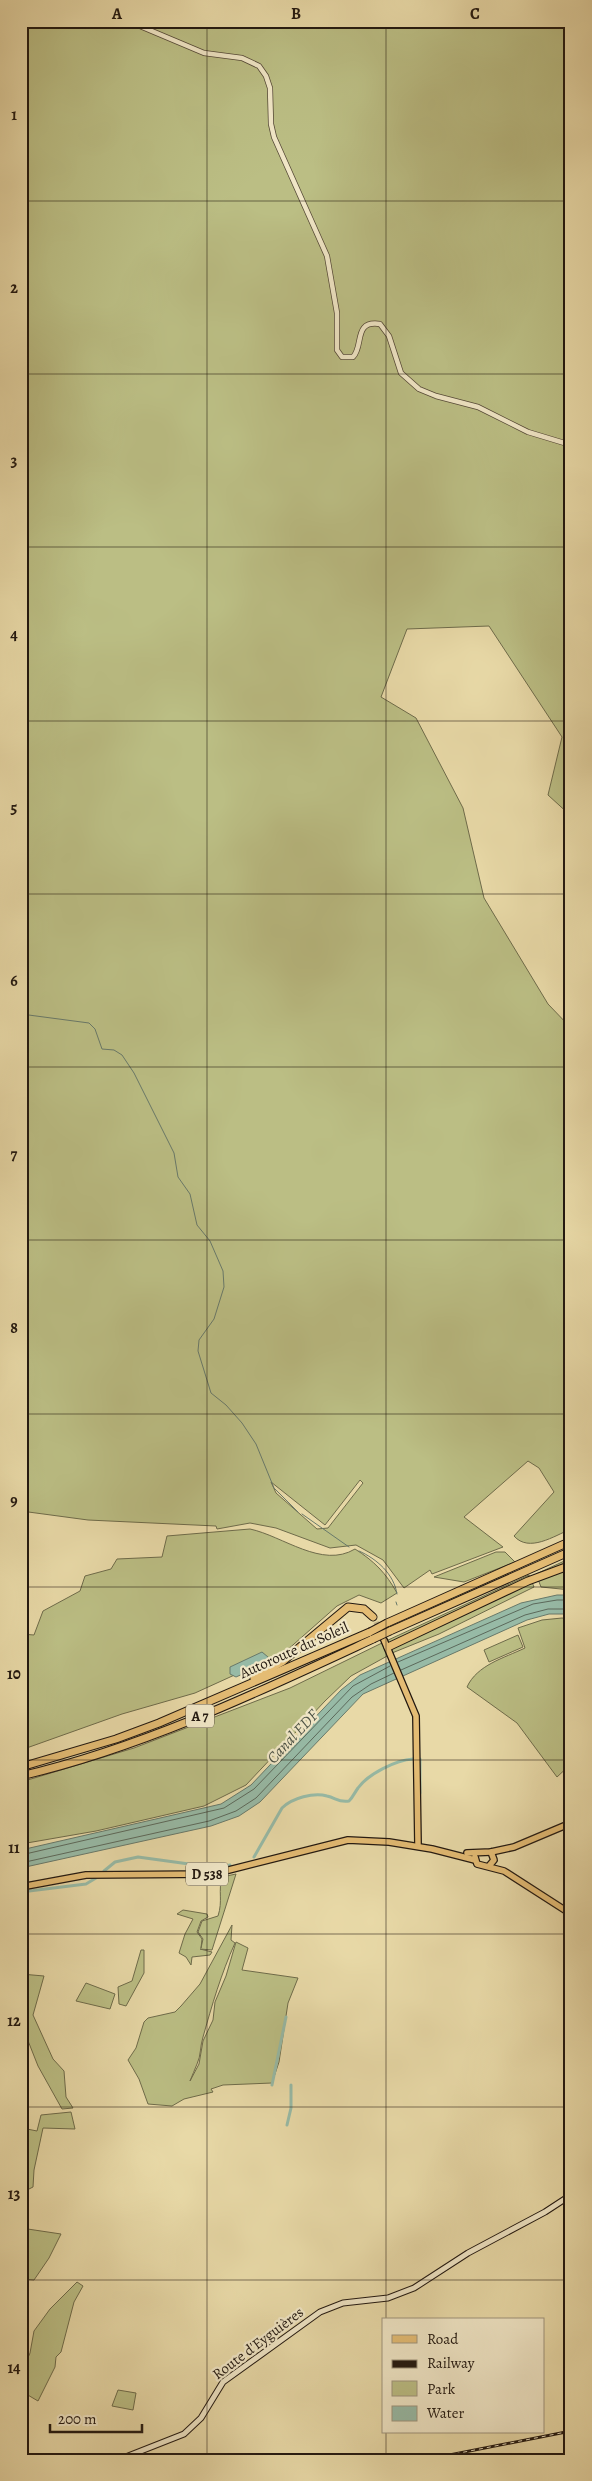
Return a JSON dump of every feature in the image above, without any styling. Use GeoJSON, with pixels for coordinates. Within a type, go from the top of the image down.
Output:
{"type":"FeatureCollection","features":[{"type":"Feature","properties":{"kind":"highway","name":"Autoroute du Soleil"},"geometry":{"type":"LineString","coordinates":[[21,1767],[116,1739],[206,1704],[571,1541]]}},
{"type":"Feature","properties":{"kind":"highway","name":"Autoroute du Soleil"},"geometry":{"type":"LineString","coordinates":[[21,1776],[81,1760],[173,1727],[571,1551]]}},
{"type":"Feature","properties":{"kind":"highway"},"geometry":{"type":"LineString","coordinates":[[387,1646],[528,1581],[571,1565]]}},
{"type":"Feature","properties":{"kind":"highway"},"geometry":{"type":"LineString","coordinates":[[206,1704],[211,1699],[275,1667],[348,1607],[364,1609],[375,1619]]}},
{"type":"Feature","properties":{"kind":"main road"},"geometry":{"type":"LineString","coordinates":[[387,1646],[414,1708],[417,1724],[414,1845]]}},
{"type":"Feature","properties":{"kind":"main road"},"geometry":{"type":"LineString","coordinates":[[489,1866],[493,1857],[502,1850],[530,1841],[569,1822]]}},
{"type":"Feature","properties":{"kind":"main road","name":"D 538"},"geometry":{"type":"LineString","coordinates":[[21,1887],[86,1875],[214,1874],[348,1840],[414,1845],[476,1857]]}},
{"type":"Feature","properties":{"kind":"main road"},"geometry":{"type":"LineString","coordinates":[[504,1871],[493,1857],[482,1851],[476,1857],[479,1865],[504,1871],[571,1914]]}},
{"type":"Feature","properties":{"kind":"main road","name":"Route d'Eyguières"},"geometry":{"type":"LineString","coordinates":[[118,2460],[184,2434],[201,2418],[223,2382],[320,2312],[343,2303],[388,2298],[414,2288],[468,2253],[544,2212],[571,2195]]}},
{"type":"Feature","properties":{"kind":"street"},"geometry":{"type":"LineString","coordinates":[[128,21],[204,53],[248,60],[263,70],[270,88],[271,124],[274,137],[327,256],[337,313],[337,350],[342,357],[349,359],[356,354],[360,333],[366,326],[380,324],[387,331],[401,373],[419,389],[436,396],[478,407],[528,432],[571,445]]}},
{"type":"Feature","properties":{"kind":"green space"},"geometry":{"type":"Polygon","coordinates":[[[21,21],[551,21],[571,31],[571,816],[548,795],[562,737],[489,626],[407,629],[381,697],[416,718],[463,808],[484,898],[548,1004],[571,1028],[571,1529],[549,1539],[534,1543],[520,1541],[514,1536],[554,1492],[539,1468],[528,1461],[464,1517],[503,1547],[432,1574],[430,1570],[404,1588],[383,1560],[356,1545],[330,1548],[276,1528],[250,1523],[217,1529],[216,1526],[88,1520],[21,1511],[21,21]],[[360,1480],[325,1525],[271,1482],[276,1493],[317,1529],[328,1528],[363,1483],[360,1480]]]}},
{"type":"Feature","properties":{"kind":"green space"},"geometry":{"type":"Polygon","coordinates":[[[250,1529],[316,1553],[342,1554],[355,1549],[379,1568],[397,1593],[381,1603],[359,1595],[337,1606],[285,1652],[195,1693],[122,1714],[21,1750],[21,1634],[34,1635],[43,1611],[80,1591],[85,1576],[111,1569],[117,1559],[162,1557],[167,1536],[250,1529]]]}},
{"type":"Feature","properties":{"kind":"green space"},"geometry":{"type":"Polygon","coordinates":[[[496,1552],[505,1552],[515,1562],[464,1582],[434,1577],[496,1552]]]}},
{"type":"Feature","properties":{"kind":"green space"},"geometry":{"type":"Polygon","coordinates":[[[571,1558],[571,1590],[541,1587],[536,1574],[571,1558]]]}},
{"type":"Feature","properties":{"kind":"green space"},"geometry":{"type":"Polygon","coordinates":[[[529,1575],[534,1587],[439,1634],[392,1653],[386,1641],[529,1575]]]}},
{"type":"Feature","properties":{"kind":"green space"},"geometry":{"type":"Polygon","coordinates":[[[571,1619],[571,1764],[557,1777],[517,1723],[467,1687],[477,1673],[484,1668],[525,1648],[518,1628],[542,1620],[571,1619]]]}},
{"type":"Feature","properties":{"kind":"green space"},"geometry":{"type":"Polygon","coordinates":[[[518,1635],[523,1647],[489,1662],[484,1650],[518,1635]]]}},
{"type":"Feature","properties":{"kind":"green space"},"geometry":{"type":"Polygon","coordinates":[[[384,1642],[389,1655],[351,1676],[246,1785],[204,1806],[96,1831],[21,1844],[21,1782],[134,1748],[290,1688],[384,1642]]]}},
{"type":"Feature","properties":{"kind":"green space"},"geometry":{"type":"Polygon","coordinates":[[[236,1874],[212,1950],[200,1949],[212,1952],[210,1955],[192,1957],[191,1965],[186,1957],[179,1953],[185,1934],[193,1919],[177,1914],[183,1910],[207,1914],[208,1917],[201,1921],[197,1932],[202,1939],[201,1948],[203,1939],[198,1932],[202,1921],[218,1916],[222,1877],[236,1874]]]}},
{"type":"Feature","properties":{"kind":"green space"},"geometry":{"type":"Polygon","coordinates":[[[232,1925],[231,1940],[235,1943],[217,1990],[202,2040],[198,2061],[190,2081],[199,2064],[203,2041],[213,2020],[215,2002],[226,1976],[236,1942],[248,1948],[242,1970],[298,1978],[288,2003],[279,2062],[272,2083],[223,2085],[211,2089],[213,2092],[184,2099],[172,2106],[148,2104],[139,2079],[128,2060],[136,2048],[144,2022],[148,2018],[175,2012],[181,2006],[200,1984],[232,1925]]]}},
{"type":"Feature","properties":{"kind":"green space"},"geometry":{"type":"Polygon","coordinates":[[[141,1950],[144,1950],[144,1973],[126,2006],[119,2004],[118,1987],[132,1981],[141,1950]]]}},
{"type":"Feature","properties":{"kind":"green space"},"geometry":{"type":"Polygon","coordinates":[[[21,1974],[44,1976],[33,2015],[53,2059],[64,2071],[66,2097],[73,2108],[62,2109],[38,2066],[21,2023],[21,1974]]]}},
{"type":"Feature","properties":{"kind":"green space"},"geometry":{"type":"Polygon","coordinates":[[[86,1983],[115,1994],[110,2009],[76,2001],[86,1983]]]}},
{"type":"Feature","properties":{"kind":"green space"},"geometry":{"type":"Polygon","coordinates":[[[71,2112],[75,2129],[43,2128],[34,2170],[33,2187],[29,2189],[21,2187],[21,2117],[25,2117],[22,2128],[37,2131],[41,2115],[71,2112]]]}},
{"type":"Feature","properties":{"kind":"green space"},"geometry":{"type":"Polygon","coordinates":[[[21,2228],[61,2234],[49,2258],[34,2280],[21,2279],[21,2228]]]}},
{"type":"Feature","properties":{"kind":"green space"},"geometry":{"type":"Polygon","coordinates":[[[77,2282],[83,2286],[74,2302],[61,2352],[56,2357],[55,2367],[38,2401],[21,2391],[21,2374],[30,2353],[34,2331],[50,2309],[77,2282]]]}},
{"type":"Feature","properties":{"kind":"green space"},"geometry":{"type":"Polygon","coordinates":[[[118,2390],[136,2393],[133,2410],[112,2406],[118,2390]]]}},
{"type":"Feature","properties":{"kind":"water","name":"Canal EDF"},"geometry":{"type":"Polygon","coordinates":[[[557,1595],[571,1595],[571,1614],[549,1614],[527,1620],[363,1694],[260,1802],[239,1816],[211,1826],[21,1868],[21,1850],[221,1804],[251,1785],[341,1690],[360,1675],[521,1603],[557,1595]]]}},
{"type":"Feature","properties":{"kind":"water"},"geometry":{"type":"Polygon","coordinates":[[[262,1652],[268,1657],[265,1664],[236,1677],[230,1674],[230,1667],[262,1652]]]}},
{"type":"Feature","properties":{"kind":"waterway"},"geometry":{"type":"LineString","coordinates":[[21,1014],[89,1023],[95,1029],[102,1049],[114,1050],[122,1055],[134,1073],[174,1153],[178,1177],[190,1194],[197,1225],[210,1241],[223,1271],[224,1287],[214,1319],[199,1340],[198,1351],[211,1393],[226,1405],[242,1423],[256,1444],[274,1488],[298,1512]]}},
{"type":"Feature","properties":{"kind":"waterway"},"geometry":{"type":"LineString","coordinates":[[302,1514],[349,1547]]}},
{"type":"Feature","properties":{"kind":"waterway"},"geometry":{"type":"LineString","coordinates":[[359,1551],[372,1558],[384,1568],[392,1580],[397,1594]]}},
{"type":"Feature","properties":{"kind":"waterway"},"geometry":{"type":"LineString","coordinates":[[254,1857],[286,1804],[310,1795],[322,1795],[349,1801],[358,1788],[375,1773],[399,1762],[413,1759]]}},
{"type":"Feature","properties":{"kind":"waterway"},"geometry":{"type":"LineString","coordinates":[[420,1759],[420,1793]]}},
{"type":"Feature","properties":{"kind":"waterway"},"geometry":{"type":"LineString","coordinates":[[104,1871],[115,1862],[138,1857],[189,1864],[230,1865]]}},
{"type":"Feature","properties":{"kind":"waterway"},"geometry":{"type":"LineString","coordinates":[[21,1892],[86,1884],[96,1878]]}},
{"type":"Feature","properties":{"kind":"waterway"},"geometry":{"type":"LineString","coordinates":[[272,2085],[286,2017]]}},
{"type":"Feature","properties":{"kind":"waterway"},"geometry":{"type":"LineString","coordinates":[[287,2125],[291,2108],[291,2085]]}},
{"type":"Feature","properties":{"kind":"tunnel"},"geometry":{"type":"LineString","coordinates":[[376,1622],[383,1638]]}},
{"type":"Feature","properties":{"kind":"railway"},"geometry":{"type":"LineString","coordinates":[[424,2460],[571,2431]]}}]}
